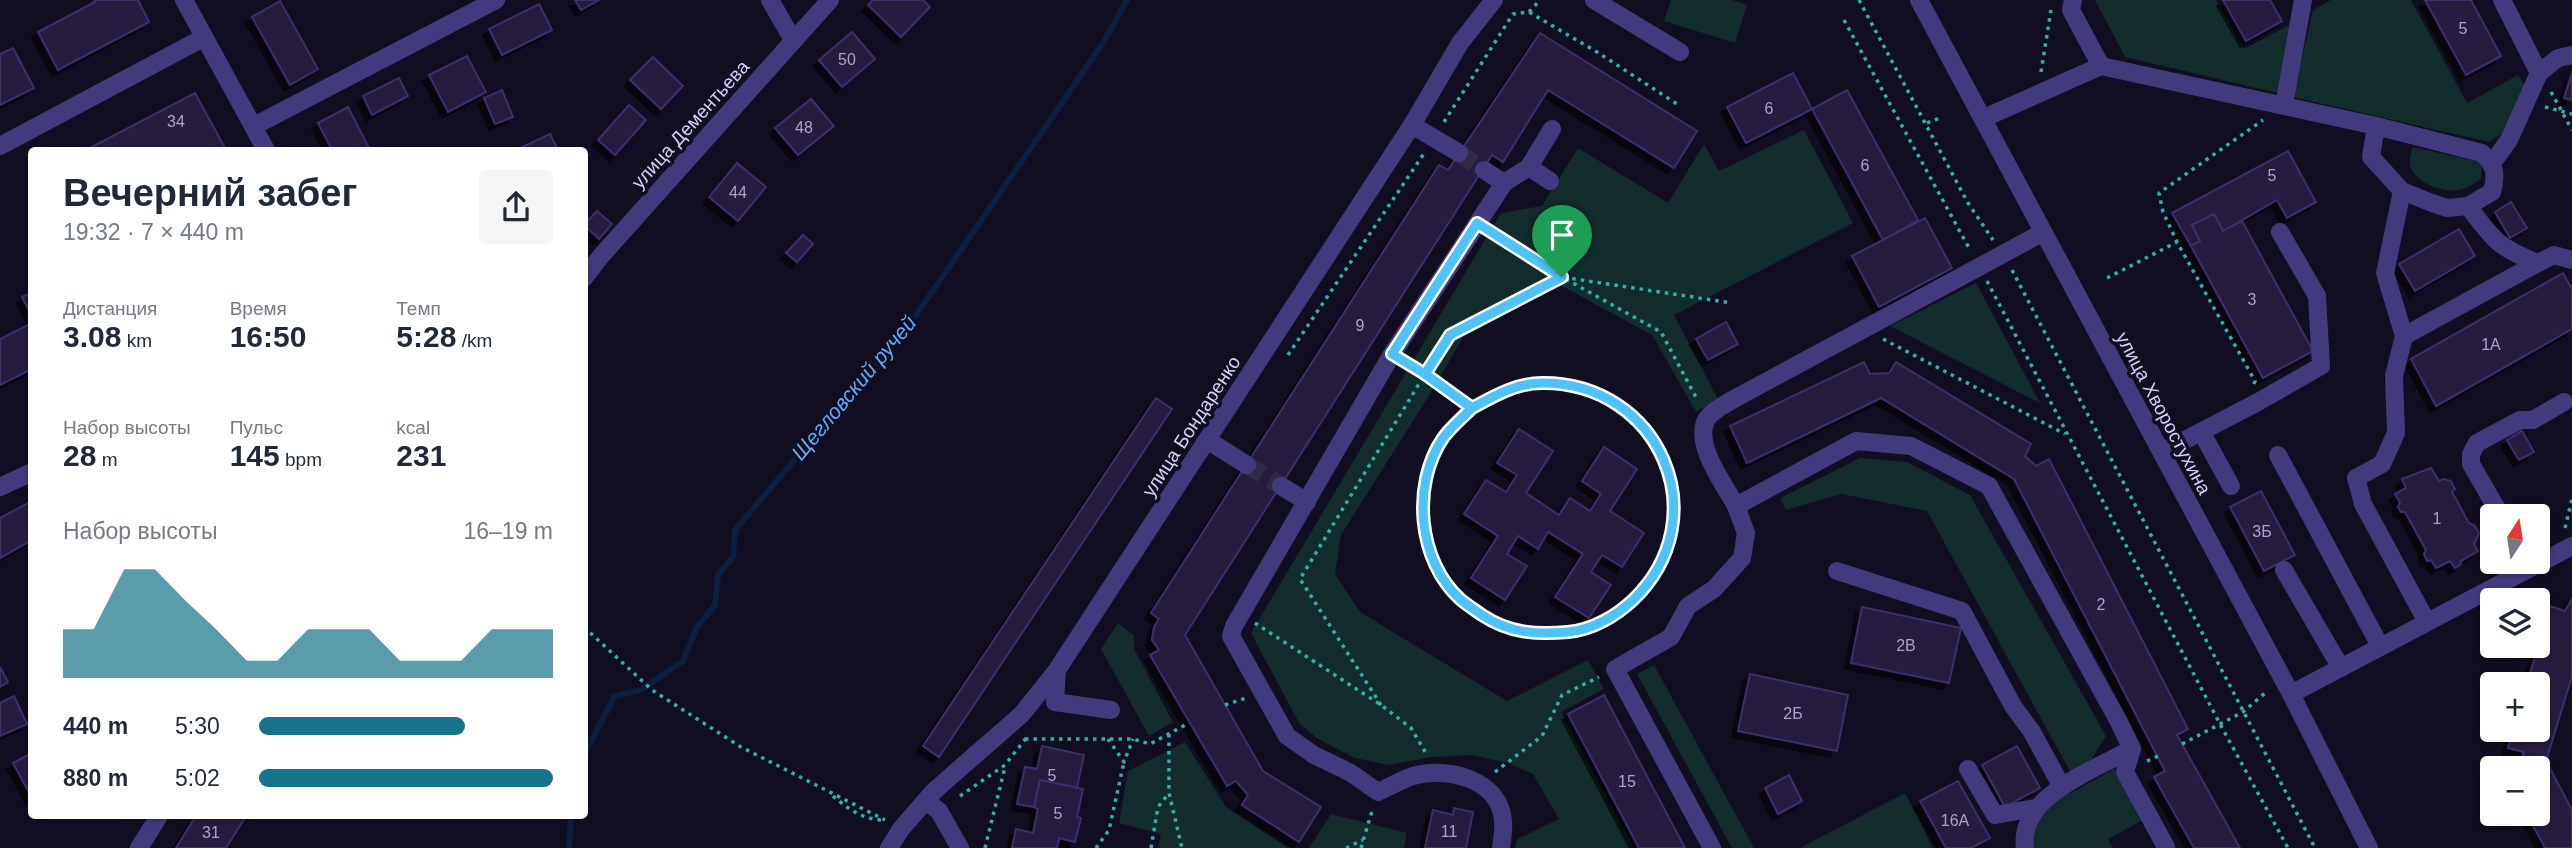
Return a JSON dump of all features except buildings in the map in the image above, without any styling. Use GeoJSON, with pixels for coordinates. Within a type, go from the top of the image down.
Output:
{"type":"FeatureCollection","features":[{"type":"Feature","properties":{"kind":"street"},"geometry":{"type":"LineString","coordinates":[[184,0],[264,147]]}},
{"type":"Feature","properties":{"kind":"street"},"geometry":{"type":"LineString","coordinates":[[254,126],[496,0]]}},
{"type":"Feature","properties":{"kind":"street"},"geometry":{"type":"LineString","coordinates":[[770,0],[793,40]]}},
{"type":"Feature","properties":{"kind":"street","name":"улица Дементьева"},"geometry":{"type":"LineString","coordinates":[[588,273],[831,0]]}},
{"type":"Feature","properties":{"kind":"street","name":"улица Бондаренко"},"geometry":{"type":"LineString","coordinates":[[889,848],[901,829],[932,806],[934,791],[1022,714],[1057,670],[1412,125],[1460,43],[1494,0]]}},
{"type":"Feature","properties":{"kind":"street"},"geometry":{"type":"LineString","coordinates":[[1594,0],[1679,52]]}},
{"type":"Feature","properties":{"kind":"street","name":"улица Хворостухина"},"geometry":{"type":"LineString","coordinates":[[1919,0],[2291,694],[2361,845]]}},
{"type":"Feature","properties":{"kind":"street"},"geometry":{"type":"LineString","coordinates":[[2073,0],[2071,10],[2101,66]]}},
{"type":"Feature","properties":{"kind":"street"},"geometry":{"type":"LineString","coordinates":[[2284,105],[2303,0]]}},
{"type":"Feature","properties":{"kind":"street"},"geometry":{"type":"LineString","coordinates":[[2502,0],[2539,73]]}},
{"type":"Feature","properties":{"kind":"street"},"geometry":{"type":"LineString","coordinates":[[0,146],[203,38]]}},
{"type":"Feature","properties":{"kind":"street"},"geometry":{"type":"LineString","coordinates":[[2493,162],[2509,141],[2539,73],[2558,58],[2572,55]]}},
{"type":"Feature","properties":{"kind":"street"},"geometry":{"type":"LineString","coordinates":[[1984,118],[2101,66],[2376,126],[2482,153],[2493,162],[2496,178],[2492,192],[2468,206],[2447,208],[2402,191],[2371,157],[2376,126]]}},
{"type":"Feature","properties":{"kind":"street"},"geometry":{"type":"LineString","coordinates":[[1412,125],[1459,153]]}},
{"type":"Feature","properties":{"kind":"street"},"geometry":{"type":"LineString","coordinates":[[1501,848],[1503,820],[1499,804],[1479,784],[1453,773],[1439,774],[1414,776],[1378,792],[1287,736],[1231,636],[1241,614],[1392,354],[1504,183],[1529,167],[1552,129]]}},
{"type":"Feature","properties":{"kind":"street"},"geometry":{"type":"LineString","coordinates":[[1529,167],[1550,181]]}},
{"type":"Feature","properties":{"kind":"street"},"geometry":{"type":"LineString","coordinates":[[1484,170],[1504,183]]}},
{"type":"Feature","properties":{"kind":"street"},"geometry":{"type":"LineString","coordinates":[[2402,191],[2385,273],[2404,336],[2394,376],[2396,433],[2382,464],[2356,478],[2363,504],[2427,622]]}},
{"type":"Feature","properties":{"kind":"street"},"geometry":{"type":"LineString","coordinates":[[2468,206],[2491,236],[2508,252],[2538,263]]}},
{"type":"Feature","properties":{"kind":"street"},"geometry":{"type":"LineString","coordinates":[[2162,452],[2202,433],[2321,366],[2317,296],[2280,232]]}},
{"type":"Feature","properties":{"kind":"street"},"geometry":{"type":"LineString","coordinates":[[1712,848],[1615,669],[1671,637],[1688,606],[1714,589],[1742,558],[1746,533],[1736,506],[1704,447],[1702,432],[1707,418],[1732,400],[2042,233]]}},
{"type":"Feature","properties":{"kind":"street"},"geometry":{"type":"LineString","coordinates":[[2404,336],[2538,263],[2554,256],[2572,260]]}},
{"type":"Feature","properties":{"kind":"street"},"geometry":{"type":"LineString","coordinates":[[2494,504],[2471,464],[2471,454],[2477,443],[2520,420],[2533,420],[2564,402]]}},
{"type":"Feature","properties":{"kind":"street"},"geometry":{"type":"LineString","coordinates":[[2202,433],[2231,486]]}},
{"type":"Feature","properties":{"kind":"street"},"geometry":{"type":"LineString","coordinates":[[1207,440],[1247,465]]}},
{"type":"Feature","properties":{"kind":"street"},"geometry":{"type":"LineString","coordinates":[[1736,506],[1856,440],[1911,446],[1989,486],[2119,722],[2132,750],[2124,772],[2166,847]]}},
{"type":"Feature","properties":{"kind":"street"},"geometry":{"type":"LineString","coordinates":[[2278,455],[2380,646]]}},
{"type":"Feature","properties":{"kind":"street"},"geometry":{"type":"LineString","coordinates":[[0,487],[28,474]]}},
{"type":"Feature","properties":{"kind":"street"},"geometry":{"type":"LineString","coordinates":[[1281,486],[1307,502]]}},
{"type":"Feature","properties":{"kind":"street"},"geometry":{"type":"LineString","coordinates":[[2550,552],[2567,542]]}},
{"type":"Feature","properties":{"kind":"street"},"geometry":{"type":"LineString","coordinates":[[2284,570],[2341,667]]}},
{"type":"Feature","properties":{"kind":"street"},"geometry":{"type":"LineString","coordinates":[[1837,571],[1962,611],[2013,706],[2032,732],[2062,787]]}},
{"type":"Feature","properties":{"kind":"street"},"geometry":{"type":"LineString","coordinates":[[2291,694],[2513,574]]}},
{"type":"Feature","properties":{"kind":"street"},"geometry":{"type":"LineString","coordinates":[[1057,670],[1055,702],[1111,710]]}},
{"type":"Feature","properties":{"kind":"street"},"geometry":{"type":"LineString","coordinates":[[1968,769],[1995,815],[2035,808],[2062,787],[2132,750]]}},
{"type":"Feature","properties":{"kind":"street"},"geometry":{"type":"LineString","coordinates":[[932,806],[960,848]]}},
{"type":"Feature","properties":{"kind":"street"},"geometry":{"type":"LineString","coordinates":[[2025,848],[2026,832],[2035,808]]}},
{"type":"Feature","properties":{"kind":"street"},"geometry":{"type":"LineString","coordinates":[[139,848],[157,819]]}},
{"type":"Feature","properties":{"kind":"path"},"geometry":{"type":"LineString","coordinates":[[1529,12],[1540,0]]}},
{"type":"Feature","properties":{"kind":"path"},"geometry":{"type":"LineString","coordinates":[[1859,0],[1968,203],[2003,255],[2037,314],[2315,848]]}},
{"type":"Feature","properties":{"kind":"path"},"geometry":{"type":"LineString","coordinates":[[2040,78],[2053,0]]}},
{"type":"Feature","properties":{"kind":"path"},"geometry":{"type":"LineString","coordinates":[[1286,358],[1434,138],[1513,14],[1529,12],[1597,51],[1677,104]]}},
{"type":"Feature","properties":{"kind":"path"},"geometry":{"type":"LineString","coordinates":[[1844,20],[1980,267],[2288,848]]}},
{"type":"Feature","properties":{"kind":"path"},"geometry":{"type":"LineString","coordinates":[[2539,73],[2572,130]]}},
{"type":"Feature","properties":{"kind":"path"},"geometry":{"type":"LineString","coordinates":[[2526,102],[2572,114]]}},
{"type":"Feature","properties":{"kind":"path"},"geometry":{"type":"LineString","coordinates":[[2242,411],[2255,381],[2177,242],[2163,212],[2159,192],[2284,105]]}},
{"type":"Feature","properties":{"kind":"path"},"geometry":{"type":"LineString","coordinates":[[1927,123],[1942,117]]}},
{"type":"Feature","properties":{"kind":"path"},"geometry":{"type":"LineString","coordinates":[[1477,223],[1562,277],[1661,332],[1707,418]]}},
{"type":"Feature","properties":{"kind":"path"},"geometry":{"type":"LineString","coordinates":[[2107,278],[2177,242]]}},
{"type":"Feature","properties":{"kind":"path"},"geometry":{"type":"LineString","coordinates":[[1381,705],[1300,579],[1450,335],[1562,277],[1732,303]]}},
{"type":"Feature","properties":{"kind":"path"},"geometry":{"type":"LineString","coordinates":[[1865,330],[2067,435]]}},
{"type":"Feature","properties":{"kind":"path"},"geometry":{"type":"LineString","coordinates":[[1392,354],[1472,408]]}},
{"type":"Feature","properties":{"kind":"path"},"geometry":{"type":"LineString","coordinates":[[1539,383],[1575,385],[1608,398],[1637,419],[1659,448],[1671,482],[1674,517],[1667,552],[1650,584],[1619,614],[1579,631],[1536,635],[1494,623],[1459,598],[1434,563],[1422,522],[1425,478],[1443,439],[1472,408],[1504,391],[1539,383]]}},
{"type":"Feature","properties":{"kind":"path"},"geometry":{"type":"LineString","coordinates":[[2567,542],[2572,499]]}},
{"type":"Feature","properties":{"kind":"path"},"geometry":{"type":"LineString","coordinates":[[1241,614],[1381,705],[1411,728],[1439,774]]}},
{"type":"Feature","properties":{"kind":"path"},"geometry":{"type":"LineString","coordinates":[[588,631],[652,690],[741,747],[887,820],[873,820],[847,808],[829,792]]}},
{"type":"Feature","properties":{"kind":"path"},"geometry":{"type":"LineString","coordinates":[[1479,784],[1542,736],[1562,695],[1615,669]]}},
{"type":"Feature","properties":{"kind":"path"},"geometry":{"type":"LineString","coordinates":[[2182,744],[2243,712],[2265,693]]}},
{"type":"Feature","properties":{"kind":"path"},"geometry":{"type":"LineString","coordinates":[[1025,739],[1133,739],[1150,744],[1189,723]]}},
{"type":"Feature","properties":{"kind":"path"},"geometry":{"type":"LineString","coordinates":[[932,806],[1005,765],[1033,730]]}},
{"type":"Feature","properties":{"kind":"path"},"geometry":{"type":"LineString","coordinates":[[1169,734],[1169,793],[1182,848]]}},
{"type":"Feature","properties":{"kind":"path"},"geometry":{"type":"LineString","coordinates":[[1108,738],[1125,762]]}},
{"type":"Feature","properties":{"kind":"path"},"geometry":{"type":"LineString","coordinates":[[1096,848],[1110,830],[1125,762],[1133,739]]}},
{"type":"Feature","properties":{"kind":"path"},"geometry":{"type":"LineString","coordinates":[[985,848],[1005,765]]}},
{"type":"Feature","properties":{"kind":"path"},"geometry":{"type":"LineString","coordinates":[[1361,848],[1378,792]]}},
{"type":"Feature","properties":{"kind":"path"},"geometry":{"type":"LineString","coordinates":[[1151,848],[1158,807],[1169,793]]}},
{"type":"Feature","properties":{"kind":"path"},"geometry":{"type":"LineString","coordinates":[[1346,848],[1363,840]]}},
{"type":"Feature","properties":{"kind":"green space"},"geometry":{"type":"Polygon","coordinates":[[[1671,0],[1732,0],[1747,5],[1735,43],[1664,21],[1671,0]]]}},
{"type":"Feature","properties":{"kind":"green space"},"geometry":{"type":"Polygon","coordinates":[[[2095,0],[2216,0],[2244,49],[2291,24],[2278,93],[2125,57],[2095,0]]]}},
{"type":"Feature","properties":{"kind":"green space"},"geometry":{"type":"Polygon","coordinates":[[[2331,0],[2411,0],[2467,103],[2518,75],[2526,87],[2505,132],[2489,142],[2293,97],[2313,10],[2331,0]]]}},
{"type":"Feature","properties":{"kind":"green space"},"geometry":{"type":"Polygon","coordinates":[[[1804,130],[1853,223],[1674,315],[1718,399],[1696,412],[1652,335],[1560,285],[1463,337],[1341,535],[1335,574],[1360,612],[1507,701],[1588,660],[1604,689],[1561,712],[1634,848],[1515,848],[1517,839],[1559,819],[1533,774],[1508,763],[1472,755],[1431,757],[1389,765],[1355,758],[1318,739],[1299,723],[1251,633],[1501,213],[1542,206],[1578,148],[1668,203],[1704,144],[1719,171],[1804,130]]]}},
{"type":"Feature","properties":{"kind":"green space"},"geometry":{"type":"Polygon","coordinates":[[[2412,147],[2482,162],[2481,179],[2460,190],[2442,189],[2428,184],[2412,170],[2412,147]]]}},
{"type":"Feature","properties":{"kind":"green space"},"geometry":{"type":"Polygon","coordinates":[[[1976,283],[2040,403],[1890,326],[1976,283]]]}},
{"type":"Feature","properties":{"kind":"green space"},"geometry":{"type":"Polygon","coordinates":[[[1860,458],[1907,462],[1970,495],[2106,736],[2089,763],[2071,773],[1927,511],[1841,494],[1786,510],[1780,498],[1860,458]]]}},
{"type":"Feature","properties":{"kind":"green space"},"geometry":{"type":"Polygon","coordinates":[[[1118,623],[1134,635],[1134,649],[1173,722],[1149,736],[1101,649],[1118,623]]]}},
{"type":"Feature","properties":{"kind":"green space"},"geometry":{"type":"Polygon","coordinates":[[[1654,665],[1754,848],[1732,848],[1637,674],[1654,665]]]}},
{"type":"Feature","properties":{"kind":"green space"},"geometry":{"type":"Polygon","coordinates":[[[1185,742],[1226,807],[1288,848],[1158,848],[1161,834],[1119,823],[1128,771],[1185,742]]]}},
{"type":"Feature","properties":{"kind":"green space"},"geometry":{"type":"Polygon","coordinates":[[[2114,769],[2143,820],[2108,839],[2113,848],[2033,848],[2034,826],[2049,805],[2114,769]]]}},
{"type":"Feature","properties":{"kind":"green space"},"geometry":{"type":"Polygon","coordinates":[[[1905,793],[1933,848],[1800,848],[1905,793]]]}},
{"type":"Feature","properties":{"kind":"green space"},"geometry":{"type":"Polygon","coordinates":[[[1331,814],[1407,833],[1404,848],[1309,848],[1331,814]]]}},
{"type":"Feature","properties":{"kind":"waterway","name":"Щегловский ручей"},"geometry":{"type":"LineString","coordinates":[[588,747],[615,696],[641,690],[683,661],[697,627],[715,605],[718,575],[733,557],[735,530],[910,324],[1103,43],[1127,0]]}},
{"type":"Feature","properties":{"kind":"waterway","name":"Щегловский ручей"},"geometry":{"type":"LineString","coordinates":[[569,848],[571,819]]}},
{"type":"Feature","properties":{"kind":"tunnel"},"geometry":{"type":"LineString","coordinates":[[1459,153],[1484,170]]}},
{"type":"Feature","properties":{"kind":"tunnel"},"geometry":{"type":"LineString","coordinates":[[1247,465],[1281,486]]}},
{"type":"Feature","properties":{"kind":"route"},"geometry":{"type":"LineString","coordinates":[[1562,277],[1450,335],[1425,374],[1472,408],[1443,439],[1425,478],[1422,522],[1434,563],[1459,598],[1494,623],[1536,635],[1579,631],[1619,614],[1650,584],[1667,552],[1674,517],[1671,482],[1659,448],[1637,419],[1608,398],[1575,385],[1539,383],[1504,391],[1472,408],[1392,354],[1477,223],[1562,277]]}}]}
